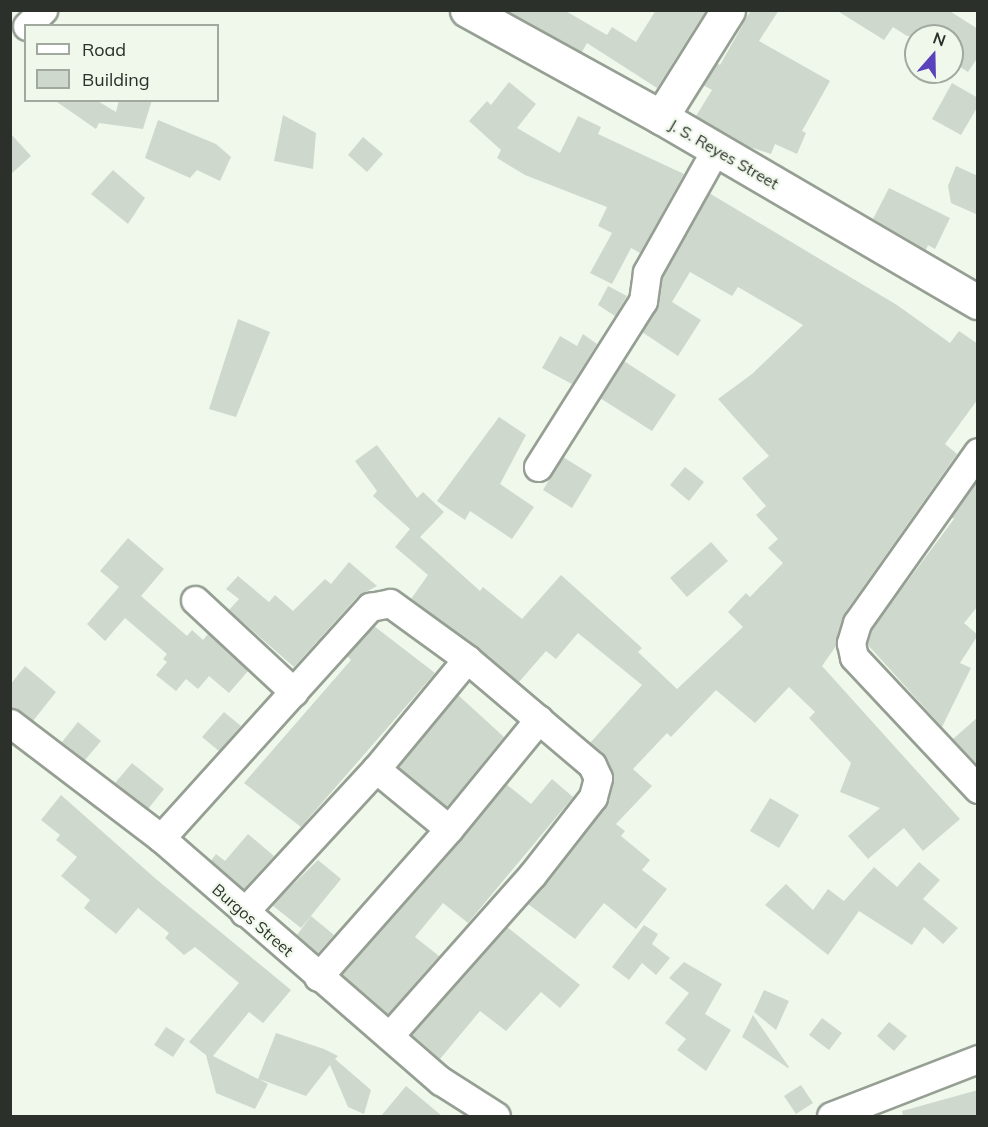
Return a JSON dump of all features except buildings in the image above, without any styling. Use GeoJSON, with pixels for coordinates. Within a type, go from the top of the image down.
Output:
{"type":"FeatureCollection","features":[{"type":"Feature","properties":{"kind":"street"},"geometry":{"type":"LineString","coordinates":[[28,24],[43,10]]}},
{"type":"Feature","properties":{"kind":"street","name":"J. S. Reyes Street"},"geometry":{"type":"LineString","coordinates":[[467,10],[661,117],[978,302]]}},
{"type":"Feature","properties":{"kind":"street"},"geometry":{"type":"LineString","coordinates":[[661,117],[728,10]]}},
{"type":"Feature","properties":{"kind":"street"},"geometry":{"type":"LineString","coordinates":[[10,40],[24,28]]}},
{"type":"Feature","properties":{"kind":"street"},"geometry":{"type":"LineString","coordinates":[[538,467],[644,301],[648,272],[716,149]]}},
{"type":"Feature","properties":{"kind":"street"},"geometry":{"type":"LineString","coordinates":[[978,452],[857,624],[851,643],[854,657],[978,789]]}},
{"type":"Feature","properties":{"kind":"street"},"geometry":{"type":"LineString","coordinates":[[195,600],[294,692]]}},
{"type":"Feature","properties":{"kind":"street"},"geometry":{"type":"LineString","coordinates":[[161,838],[370,607],[390,603],[467,659],[592,765],[598,778],[593,797],[532,875],[389,1036]]}},
{"type":"Feature","properties":{"kind":"street"},"geometry":{"type":"LineString","coordinates":[[244,912],[376,769],[467,659]]}},
{"type":"Feature","properties":{"kind":"street"},"geometry":{"type":"LineString","coordinates":[[318,977],[449,830],[539,719]]}},
{"type":"Feature","properties":{"kind":"street","name":"Burgos Street"},"geometry":{"type":"LineString","coordinates":[[10,723],[161,838],[318,977],[441,1080],[495,1116]]}},
{"type":"Feature","properties":{"kind":"street"},"geometry":{"type":"LineString","coordinates":[[376,769],[449,830]]}},
{"type":"Feature","properties":{"kind":"street"},"geometry":{"type":"LineString","coordinates":[[831,1116],[978,1059]]}}]}
